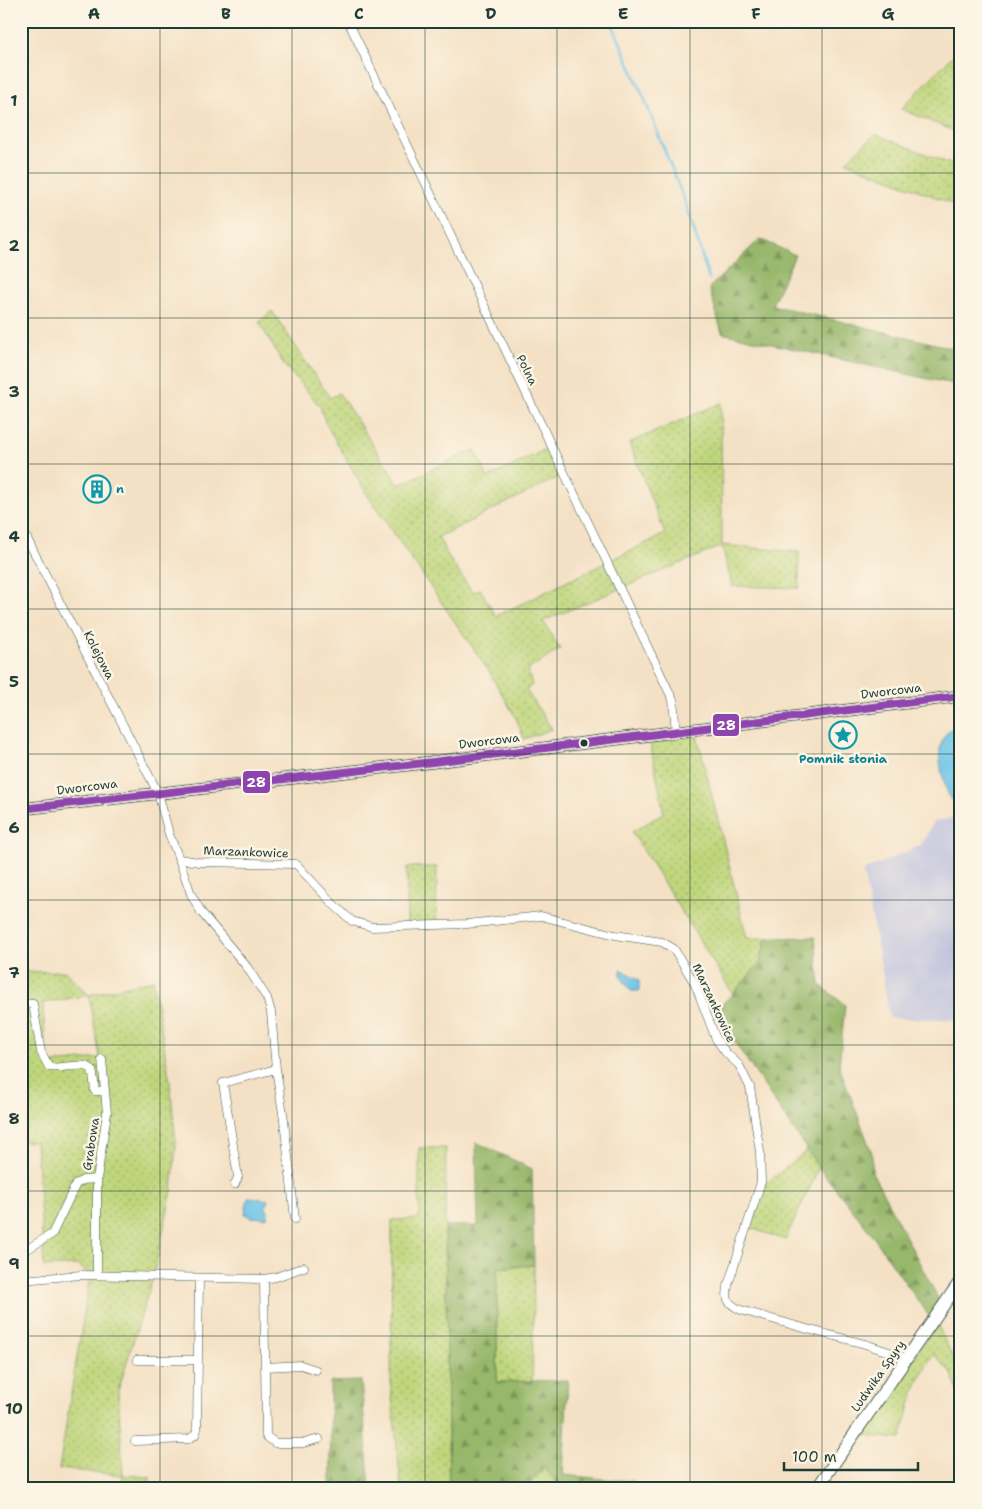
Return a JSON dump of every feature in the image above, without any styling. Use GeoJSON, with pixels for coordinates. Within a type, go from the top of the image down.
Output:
{"type":"FeatureCollection","features":[{"type":"Feature","properties":{"kind":"street","name":"Polna"},"geometry":{"type":"LineString","coordinates":[[348,21],[673,700],[676,731]]}},
{"type":"Feature","properties":{"kind":"street","name":"Kolejowa"},"geometry":{"type":"LineString","coordinates":[[21,527],[158,793]]}},
{"type":"Feature","properties":{"kind":"street","name":"Dworcowa"},"geometry":{"type":"LineString","coordinates":[[21,809],[433,762],[961,696]]}},
{"type":"Feature","properties":{"kind":"street"},"geometry":{"type":"LineString","coordinates":[[158,793],[169,834],[191,894],[201,912],[246,967],[267,998],[271,1012],[276,1069],[283,1110],[295,1218]]}},
{"type":"Feature","properties":{"kind":"street","name":"Marzankowice"},"geometry":{"type":"LineString","coordinates":[[179,859],[200,862],[296,864],[333,904],[352,921],[372,927],[467,924],[541,916],[616,935],[662,942],[674,949],[695,984],[716,1039],[726,1053],[739,1065],[750,1087],[760,1152],[761,1182],[729,1282],[727,1291],[728,1301],[741,1310],[865,1344],[907,1358]]}},
{"type":"Feature","properties":{"kind":"street"},"geometry":{"type":"LineString","coordinates":[[21,1003],[33,1004],[41,1052],[49,1067],[86,1066],[92,1072],[95,1090],[106,1090]]}},
{"type":"Feature","properties":{"kind":"street","name":"Grabowa"},"geometry":{"type":"LineString","coordinates":[[21,1252],[52,1234],[76,1184],[83,1180],[97,1179],[107,1114],[102,1059]]}},
{"type":"Feature","properties":{"kind":"street"},"geometry":{"type":"LineString","coordinates":[[235,1184],[238,1177],[223,1083],[276,1069]]}},
{"type":"Feature","properties":{"kind":"street"},"geometry":{"type":"LineString","coordinates":[[97,1179],[97,1275]]}},
{"type":"Feature","properties":{"kind":"street"},"geometry":{"type":"LineString","coordinates":[[21,1280],[81,1275],[264,1279],[276,1277],[304,1267]]}},
{"type":"Feature","properties":{"kind":"street"},"geometry":{"type":"LineString","coordinates":[[135,1441],[189,1439],[198,1430],[199,1278]]}},
{"type":"Feature","properties":{"kind":"street"},"geometry":{"type":"LineString","coordinates":[[264,1279],[266,1436],[275,1443],[304,1443],[319,1439]]}},
{"type":"Feature","properties":{"kind":"street","name":"Ludwika Spyry"},"geometry":{"type":"LineString","coordinates":[[817,1488],[961,1280]]}},
{"type":"Feature","properties":{"kind":"street"},"geometry":{"type":"LineString","coordinates":[[137,1360],[197,1360]]}},
{"type":"Feature","properties":{"kind":"street"},"geometry":{"type":"LineString","coordinates":[[266,1367],[301,1365],[316,1370]]}},
{"type":"Feature","properties":{"kind":"shaded area"},"geometry":{"type":"Polygon","coordinates":[[[961,816],[961,1020],[889,1018],[863,871],[921,845],[934,822],[961,816]]]}},
{"type":"Feature","properties":{"kind":"green space"},"geometry":{"type":"Polygon","coordinates":[[[961,47],[961,134],[901,109],[961,47]]]}},
{"type":"Feature","properties":{"kind":"green space"},"geometry":{"type":"Polygon","coordinates":[[[875,134],[961,168],[961,207],[846,162],[875,134]]]}},
{"type":"Feature","properties":{"kind":"green space"},"geometry":{"type":"Polygon","coordinates":[[[760,239],[795,255],[772,305],[961,350],[961,385],[722,333],[709,288],[760,239]]]}},
{"type":"Feature","properties":{"kind":"green space"},"geometry":{"type":"Polygon","coordinates":[[[272,311],[330,398],[339,393],[399,485],[475,449],[488,478],[548,448],[561,476],[438,537],[452,563],[473,592],[480,589],[496,616],[665,534],[629,443],[721,403],[722,545],[799,552],[799,588],[732,586],[722,546],[543,621],[560,649],[528,670],[532,685],[526,690],[552,729],[524,739],[516,718],[488,670],[366,493],[325,422],[320,406],[284,365],[259,322],[272,311]]]}},
{"type":"Feature","properties":{"kind":"green space"},"geometry":{"type":"Polygon","coordinates":[[[697,735],[747,938],[766,938],[760,963],[733,994],[632,832],[664,813],[650,742],[697,735]]]}},
{"type":"Feature","properties":{"kind":"green space"},"geometry":{"type":"Polygon","coordinates":[[[407,867],[437,867],[436,923],[407,924],[407,867]]]}},
{"type":"Feature","properties":{"kind":"green space"},"geometry":{"type":"Polygon","coordinates":[[[815,937],[820,985],[845,1005],[839,1066],[872,1153],[872,1172],[940,1302],[930,1318],[870,1232],[819,1168],[714,1011],[733,994],[760,963],[766,938],[815,937]]]}},
{"type":"Feature","properties":{"kind":"green space"},"geometry":{"type":"Polygon","coordinates":[[[65,971],[89,995],[153,980],[170,1082],[176,1145],[172,1191],[153,1277],[118,1391],[123,1475],[59,1469],[90,1275],[78,1265],[44,1267],[36,1142],[21,1141],[21,972],[65,971]],[[89,995],[43,1003],[46,1064],[100,1058],[89,995]]]}},
{"type":"Feature","properties":{"kind":"green space"},"geometry":{"type":"Polygon","coordinates":[[[476,1142],[532,1169],[534,1265],[497,1268],[497,1382],[568,1380],[563,1475],[604,1479],[605,1488],[562,1488],[544,1468],[525,1488],[449,1488],[445,1226],[478,1226],[476,1142]]]}},
{"type":"Feature","properties":{"kind":"green space"},"geometry":{"type":"Polygon","coordinates":[[[419,1148],[446,1148],[445,1226],[449,1488],[401,1488],[391,1387],[392,1220],[419,1219],[419,1148]]]}},
{"type":"Feature","properties":{"kind":"green space"},"geometry":{"type":"Polygon","coordinates":[[[808,1150],[819,1168],[785,1240],[751,1228],[764,1185],[808,1150]]]}},
{"type":"Feature","properties":{"kind":"green space"},"geometry":{"type":"Polygon","coordinates":[[[534,1265],[532,1381],[497,1382],[497,1268],[534,1265]]]}},
{"type":"Feature","properties":{"kind":"green space"},"geometry":{"type":"Polygon","coordinates":[[[937,1324],[961,1374],[961,1402],[952,1374],[934,1354],[927,1363],[917,1384],[901,1439],[861,1435],[937,1324]]]}},
{"type":"Feature","properties":{"kind":"green space"},"geometry":{"type":"Polygon","coordinates":[[[361,1381],[370,1488],[331,1488],[330,1382],[361,1381]]]}},
{"type":"Feature","properties":{"kind":"green space"},"geometry":{"type":"Polygon","coordinates":[[[544,1468],[562,1488],[525,1488],[544,1468]]]}},
{"type":"Feature","properties":{"kind":"green space"},"geometry":{"type":"Polygon","coordinates":[[[123,1475],[150,1477],[150,1488],[120,1488],[123,1475]]]}},
{"type":"Feature","properties":{"kind":"green space"},"geometry":{"type":"Polygon","coordinates":[[[604,1479],[634,1481],[634,1488],[605,1488],[604,1479]]]}},
{"type":"Feature","properties":{"kind":"water"},"geometry":{"type":"Polygon","coordinates":[[[961,723],[961,805],[950,799],[943,778],[940,756],[944,737],[951,729],[961,723]]]}},
{"type":"Feature","properties":{"kind":"water"},"geometry":{"type":"Polygon","coordinates":[[[621,969],[639,980],[639,991],[631,991],[621,977],[621,969]]]}},
{"type":"Feature","properties":{"kind":"water"},"geometry":{"type":"Polygon","coordinates":[[[248,1198],[268,1200],[265,1208],[268,1210],[267,1218],[250,1217],[245,1214],[248,1198]]]}},
{"type":"Feature","properties":{"kind":"waterway"},"geometry":{"type":"LineString","coordinates":[[611,21],[687,207],[709,279]]}},
{"type":"Feature","properties":{"kind":"transit line","name":"28"},"geometry":{"type":"LineString","coordinates":[[21,809],[433,762],[961,696]]}},
{"type":"Feature","properties":{"kind":"place","name":"n"},"geometry":{"type":"Point","coordinates":[97,489]}},
{"type":"Feature","properties":{"kind":"place","name":"Pomnik słonia"},"geometry":{"type":"Point","coordinates":[843,735]}}]}
